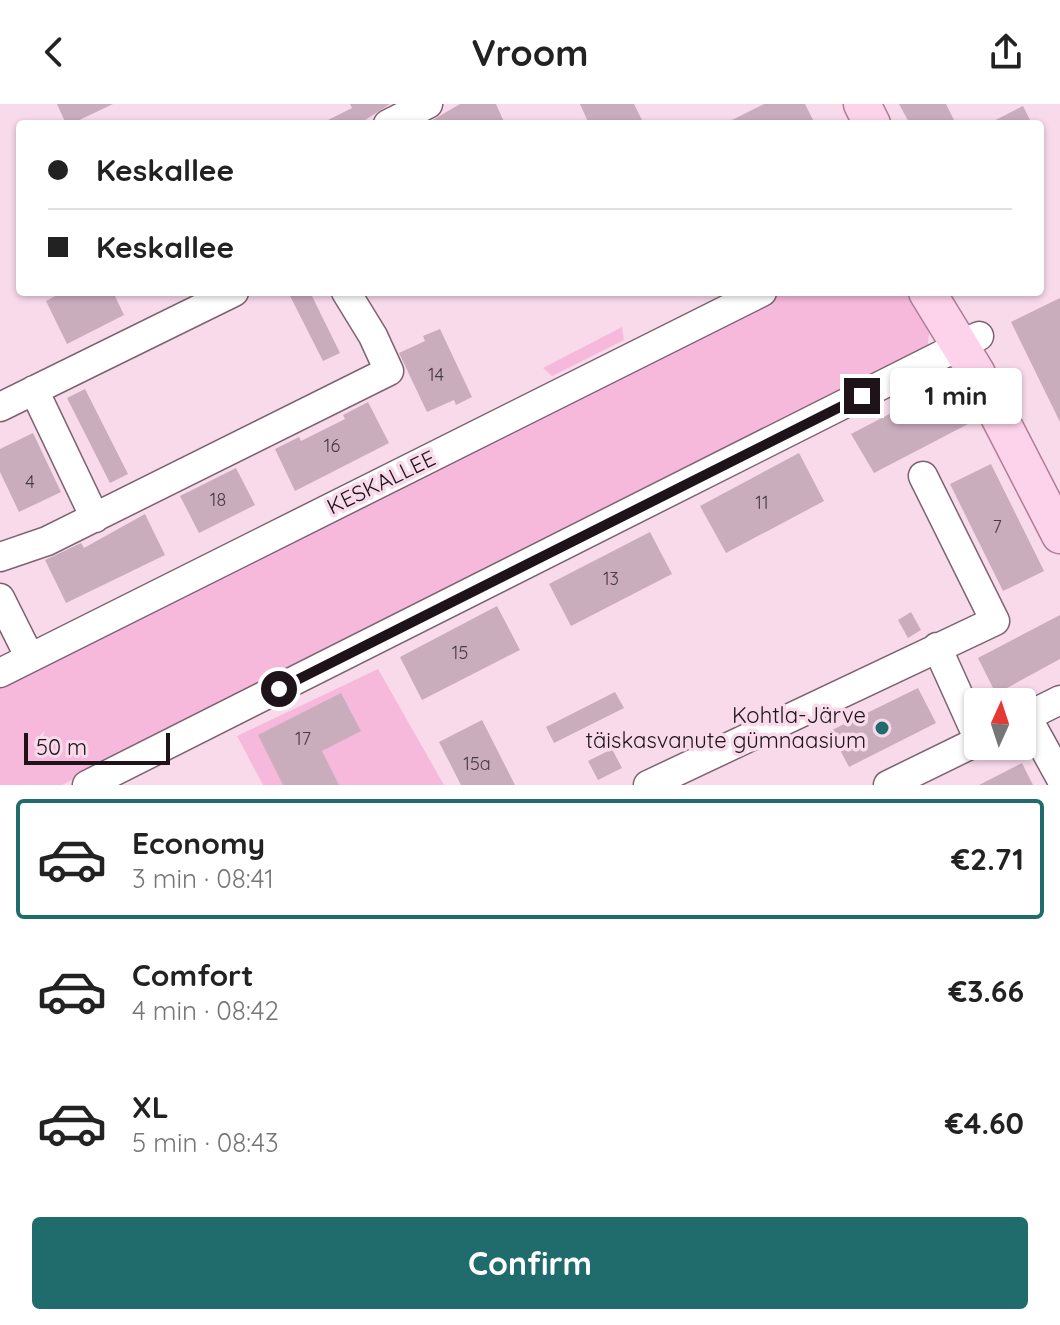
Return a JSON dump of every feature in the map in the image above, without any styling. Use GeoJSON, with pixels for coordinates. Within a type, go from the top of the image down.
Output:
{"type":"FeatureCollection","features":[{"type":"Feature","properties":{"kind":"main road"},"geometry":{"type":"LineString","coordinates":[[930,296],[969,341],[1060,494]]}},
{"type":"Feature","properties":{"kind":"main road"},"geometry":{"type":"LineString","coordinates":[[957,296],[969,341],[1003,422],[1060,535]]}},
{"type":"Feature","properties":{"kind":"street"},"geometry":{"type":"LineString","coordinates":[[396,120],[428,104]]}},
{"type":"Feature","properties":{"kind":"street"},"geometry":{"type":"LineString","coordinates":[[0,407],[226,296]]}},
{"type":"Feature","properties":{"kind":"street"},"geometry":{"type":"LineString","coordinates":[[0,557],[47,541],[389,371],[373,336],[348,296]]}},
{"type":"Feature","properties":{"kind":"street","name":"KESKALLEE"},"geometry":{"type":"LineString","coordinates":[[0,673],[754,296]]}},
{"type":"Feature","properties":{"kind":"street"},"geometry":{"type":"LineString","coordinates":[[87,785],[969,341]]}},
{"type":"Feature","properties":{"kind":"street"},"geometry":{"type":"LineString","coordinates":[[34,390],[95,518]]}},
{"type":"Feature","properties":{"kind":"street"},"geometry":{"type":"LineString","coordinates":[[648,785],[995,621],[923,476]]}},
{"type":"Feature","properties":{"kind":"street"},"geometry":{"type":"LineString","coordinates":[[0,598],[30,658]]}},
{"type":"Feature","properties":{"kind":"street"},"geometry":{"type":"LineString","coordinates":[[937,647],[964,708]]}},
{"type":"Feature","properties":{"kind":"street"},"geometry":{"type":"LineString","coordinates":[[1036,712],[1060,700]]}},
{"type":"Feature","properties":{"kind":"street"},"geometry":{"type":"LineString","coordinates":[[1036,737],[1060,777]]}},
{"type":"Feature","properties":{"kind":"street"},"geometry":{"type":"LineString","coordinates":[[888,785],[964,746]]}},
{"type":"Feature","properties":{"kind":"shaded area"},"geometry":{"type":"Polygon","coordinates":[[[777,296],[914,296],[930,325],[927,351],[62,785],[0,785],[0,687],[777,296]]]}},
{"type":"Feature","properties":{"kind":"shaded area"},"geometry":{"type":"Polygon","coordinates":[[[622,327],[624,340],[552,376],[543,368],[622,327]]]}},
{"type":"Feature","properties":{"kind":"shaded area"},"geometry":{"type":"Polygon","coordinates":[[[378,669],[444,785],[263,785],[237,736],[378,669]]]}},
{"type":"Feature","properties":{"kind":"building"},"geometry":{"type":"Polygon","coordinates":[[[57,104],[113,104],[79,120],[64,120],[57,104]]]}},
{"type":"Feature","properties":{"kind":"building"},"geometry":{"type":"Polygon","coordinates":[[[350,104],[390,104],[365,120],[328,120],[352,108],[350,104]]]}},
{"type":"Feature","properties":{"kind":"building"},"geometry":{"type":"Polygon","coordinates":[[[460,104],[496,104],[503,120],[433,120],[460,104]]]}},
{"type":"Feature","properties":{"kind":"building"},"geometry":{"type":"Polygon","coordinates":[[[580,104],[634,104],[642,120],[587,120],[580,104]]]}},
{"type":"Feature","properties":{"kind":"building"},"geometry":{"type":"Polygon","coordinates":[[[764,104],[805,104],[813,120],[732,120],[764,104]]]}},
{"type":"Feature","properties":{"kind":"building"},"geometry":{"type":"Polygon","coordinates":[[[899,104],[946,104],[954,120],[908,120],[899,104]]]}},
{"type":"Feature","properties":{"kind":"building"},"geometry":{"type":"Polygon","coordinates":[[[1023,106],[1030,120],[996,120],[1023,106]]]}},
{"type":"Feature","properties":{"kind":"building"},"geometry":{"type":"Polygon","coordinates":[[[55,296],[115,296],[124,315],[67,344],[46,301],[55,296]]]}},
{"type":"Feature","properties":{"kind":"building"},"geometry":{"type":"Polygon","coordinates":[[[290,296],[312,296],[340,353],[323,361],[290,296]]]}},
{"type":"Feature","properties":{"kind":"building"},"geometry":{"type":"Polygon","coordinates":[[[1060,298],[1060,422],[1011,322],[1060,298]]]}},
{"type":"Feature","properties":{"kind":"building"},"geometry":{"type":"Polygon","coordinates":[[[440,329],[472,397],[456,405],[454,400],[427,412],[399,353],[425,341],[423,336],[440,329]]]}},
{"type":"Feature","properties":{"kind":"building"},"geometry":{"type":"Polygon","coordinates":[[[947,384],[968,424],[874,473],[851,434],[947,384]]]}},
{"type":"Feature","properties":{"kind":"building"},"geometry":{"type":"Polygon","coordinates":[[[85,389],[128,474],[110,483],[67,398],[85,389]]]}},
{"type":"Feature","properties":{"kind":"building"},"geometry":{"type":"Polygon","coordinates":[[[368,402],[389,443],[295,491],[275,449],[299,437],[301,441],[345,419],[343,415],[368,402]]]}},
{"type":"Feature","properties":{"kind":"building"},"geometry":{"type":"Polygon","coordinates":[[[33,433],[61,492],[19,512],[0,472],[0,449],[33,433]]]}},
{"type":"Feature","properties":{"kind":"building"},"geometry":{"type":"Polygon","coordinates":[[[799,453],[824,501],[726,553],[700,506],[799,453]]]}},
{"type":"Feature","properties":{"kind":"building"},"geometry":{"type":"Polygon","coordinates":[[[991,464],[1044,571],[1003,591],[950,484],[991,464]]]}},
{"type":"Feature","properties":{"kind":"building"},"geometry":{"type":"Polygon","coordinates":[[[236,468],[255,505],[199,533],[180,496],[236,468]]]}},
{"type":"Feature","properties":{"kind":"building"},"geometry":{"type":"Polygon","coordinates":[[[145,514],[165,555],[66,603],[45,560],[81,543],[84,548],[145,514]]]}},
{"type":"Feature","properties":{"kind":"building"},"geometry":{"type":"Polygon","coordinates":[[[650,532],[672,574],[571,626],[549,584],[650,532]]]}},
{"type":"Feature","properties":{"kind":"building"},"geometry":{"type":"Polygon","coordinates":[[[497,606],[520,650],[422,700],[400,657],[497,606]]]}},
{"type":"Feature","properties":{"kind":"building"},"geometry":{"type":"Polygon","coordinates":[[[911,612],[921,630],[908,638],[898,620],[911,612]]]}},
{"type":"Feature","properties":{"kind":"building"},"geometry":{"type":"Polygon","coordinates":[[[1060,615],[1060,659],[1007,688],[993,688],[978,658],[1060,615]]]}},
{"type":"Feature","properties":{"kind":"building"},"geometry":{"type":"Polygon","coordinates":[[[918,688],[936,723],[849,767],[830,731],[918,688]]]}},
{"type":"Feature","properties":{"kind":"building"},"geometry":{"type":"Polygon","coordinates":[[[615,692],[624,708],[554,743],[546,727],[615,692]]]}},
{"type":"Feature","properties":{"kind":"building"},"geometry":{"type":"Polygon","coordinates":[[[341,693],[361,731],[322,751],[339,785],[283,785],[258,735],[341,693]]]}},
{"type":"Feature","properties":{"kind":"building"},"geometry":{"type":"Polygon","coordinates":[[[482,720],[515,785],[461,785],[439,742],[482,720]]]}},
{"type":"Feature","properties":{"kind":"building"},"geometry":{"type":"Polygon","coordinates":[[[612,749],[622,768],[598,780],[588,761],[612,749]]]}},
{"type":"Feature","properties":{"kind":"building"},"geometry":{"type":"Polygon","coordinates":[[[1022,763],[1033,785],[979,785],[1022,763]]]}},
{"type":"Feature","properties":{"kind":"place","name":"Kohtla-Järve täiskasvanute gümnaasium"},"geometry":{"type":"Point","coordinates":[882,728]}},
{"type":"Feature","properties":{"kind":"route"},"geometry":{"type":"LineString","coordinates":[[279,689],[862,396]]}}]}
